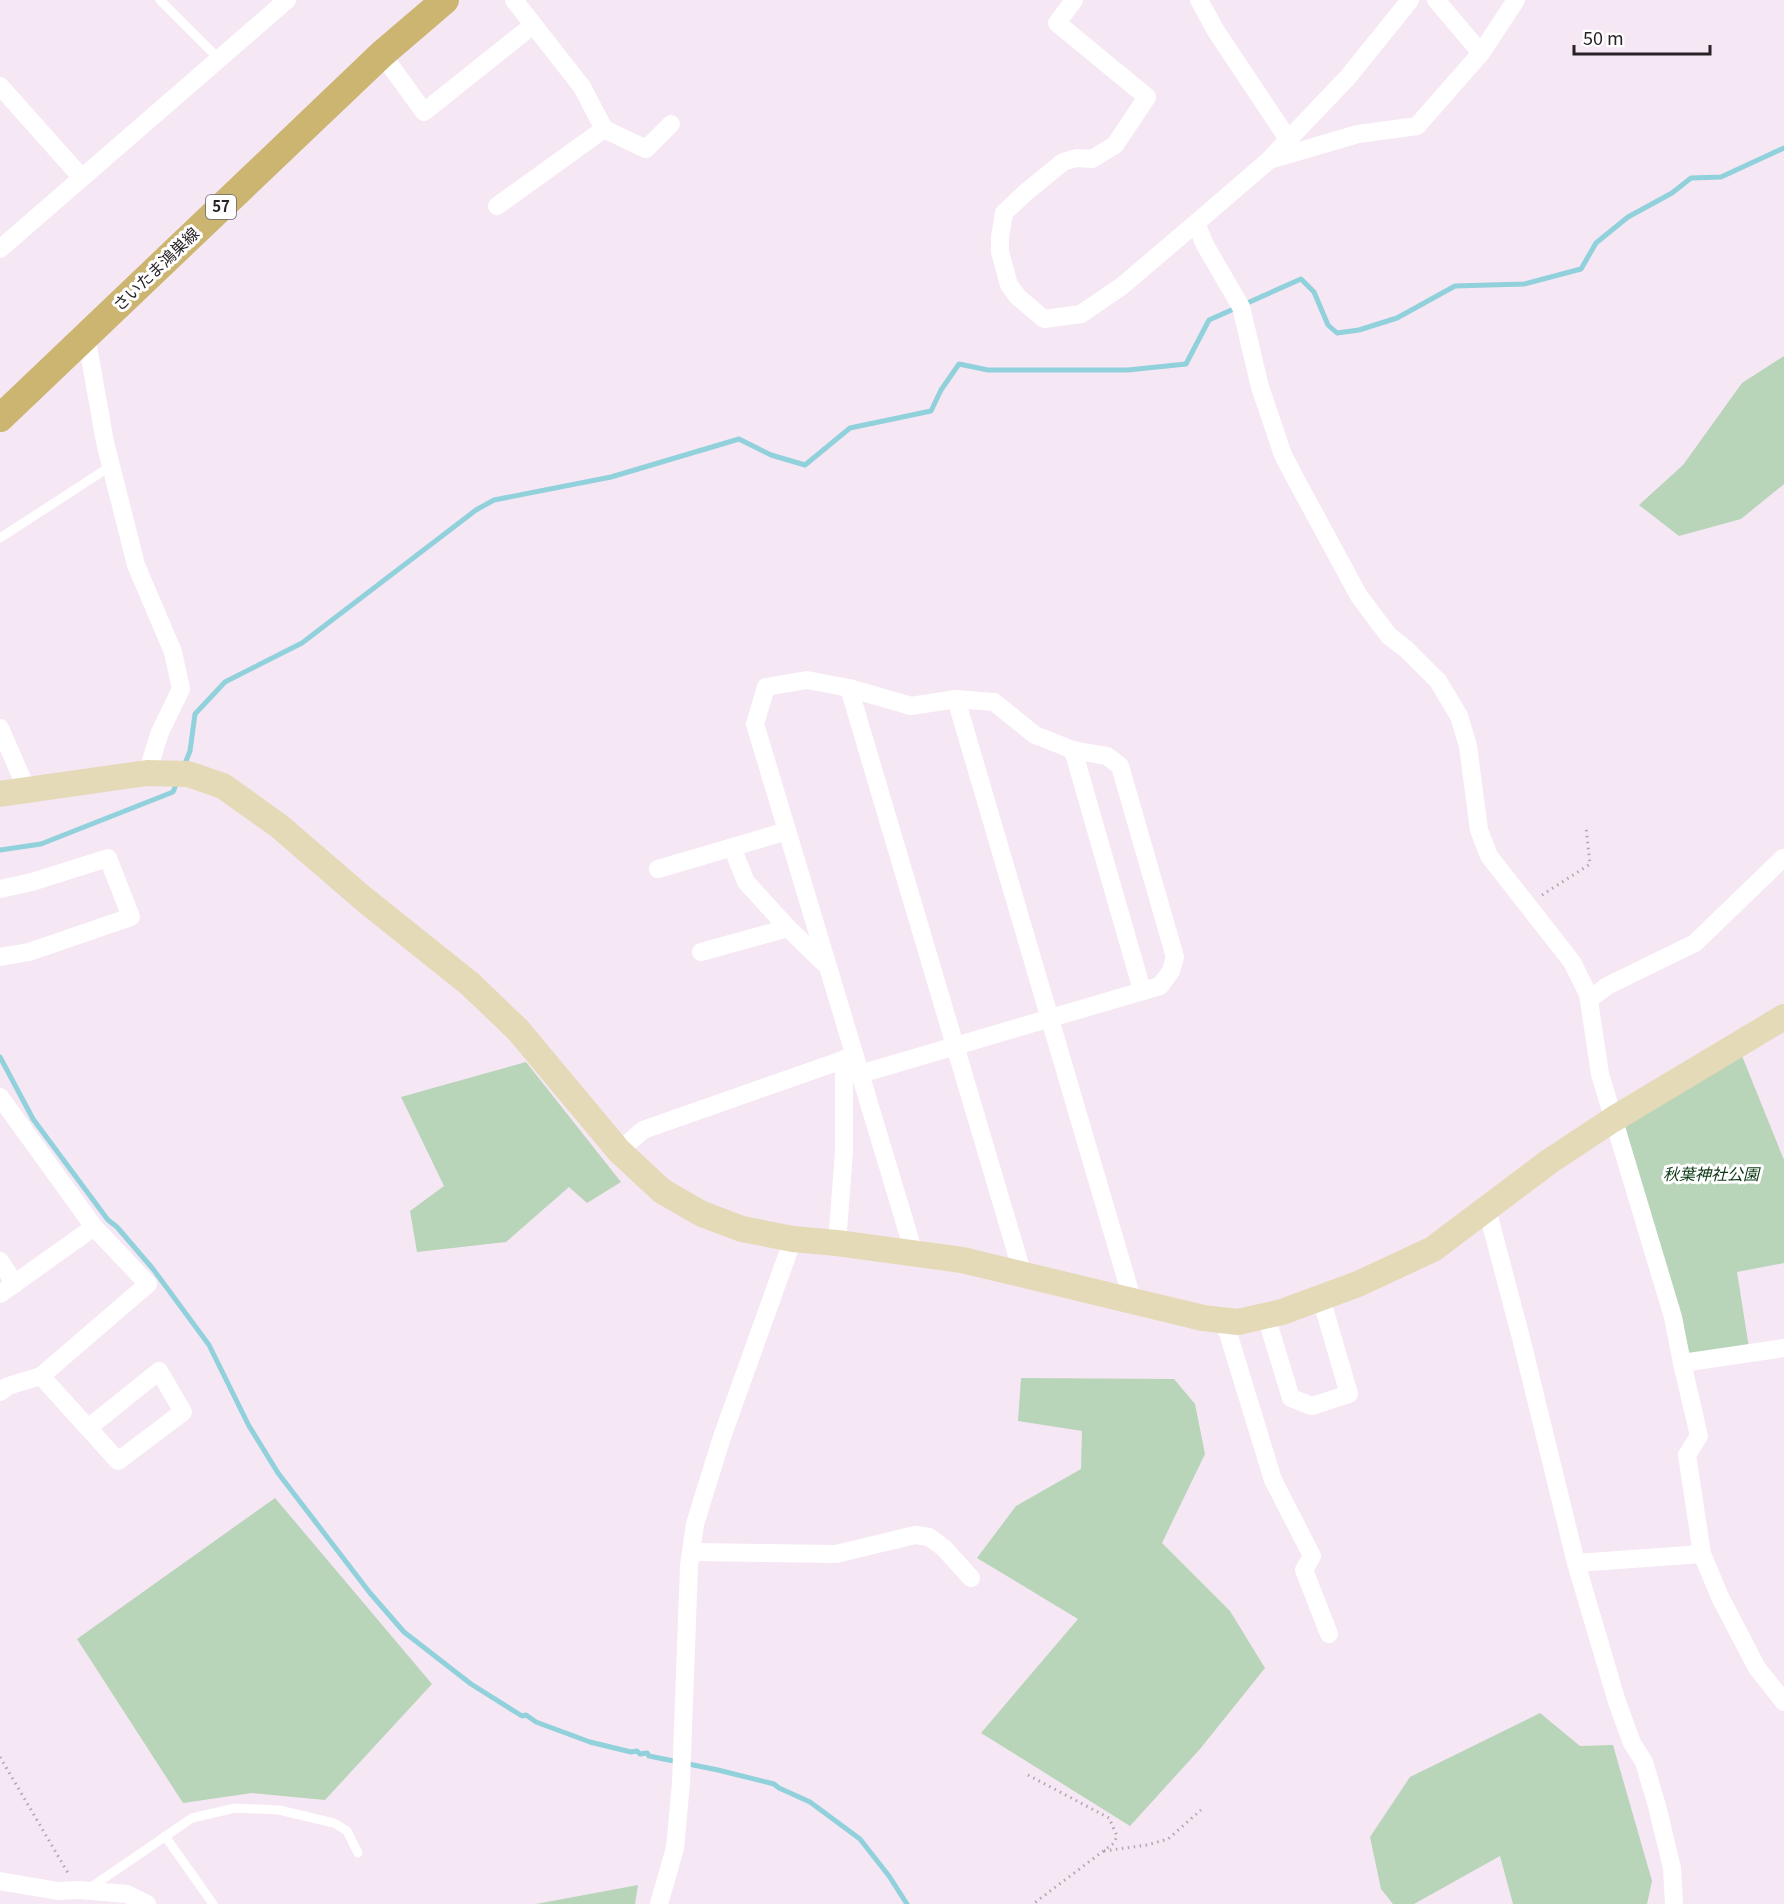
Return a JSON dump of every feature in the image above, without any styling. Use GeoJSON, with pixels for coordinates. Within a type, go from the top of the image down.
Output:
{"type":"FeatureCollection","features":[{"type":"Feature","properties":{"kind":"main road","name":"さいたま鴻巣線"},"geometry":{"type":"LineString","coordinates":[[0,418],[382,54],[445,0]]}},
{"type":"Feature","properties":{"kind":"street"},"geometry":{"type":"LineString","coordinates":[[0,249],[287,0]]}},
{"type":"Feature","properties":{"kind":"street"},"geometry":{"type":"LineString","coordinates":[[514,0],[582,87],[604,129],[646,149],[671,124]]}},
{"type":"Feature","properties":{"kind":"street"},"geometry":{"type":"LineString","coordinates":[[1074,0],[1058,23],[1147,98],[1115,145],[1092,159],[1076,158],[1063,162],[1004,213],[1000,252],[1009,285],[1018,297],[1044,319],[1081,314],[1122,286],[1196,223],[1268,160],[1348,77],[1410,0]]}},
{"type":"Feature","properties":{"kind":"street"},"geometry":{"type":"LineString","coordinates":[[1199,0],[1216,31],[1288,139]]}},
{"type":"Feature","properties":{"kind":"street"},"geometry":{"type":"LineString","coordinates":[[1436,0],[1481,53]]}},
{"type":"Feature","properties":{"kind":"street"},"geometry":{"type":"LineString","coordinates":[[1268,160],[1358,134],[1417,126],[1481,53],[1516,0]]}},
{"type":"Feature","properties":{"kind":"street"},"geometry":{"type":"LineString","coordinates":[[382,54],[424,112],[534,25]]}},
{"type":"Feature","properties":{"kind":"street"},"geometry":{"type":"LineString","coordinates":[[0,86],[82,178]]}},
{"type":"Feature","properties":{"kind":"street"},"geometry":{"type":"LineString","coordinates":[[497,206],[604,129]]}},
{"type":"Feature","properties":{"kind":"street"},"geometry":{"type":"LineString","coordinates":[[1196,223],[1205,245],[1241,307],[1260,387],[1283,455],[1359,596],[1389,636],[1406,649],[1437,681],[1459,716],[1468,746],[1479,830],[1489,856],[1572,962],[1588,994],[1600,1074],[1673,1317],[1700,1436],[1687,1455],[1702,1554],[1720,1597],[1757,1668],[1784,1702]]}},
{"type":"Feature","properties":{"kind":"street"},"geometry":{"type":"LineString","coordinates":[[86,335],[105,442],[136,565],[173,652],[181,689],[160,732],[147,773]]}},
{"type":"Feature","properties":{"kind":"street"},"geometry":{"type":"LineString","coordinates":[[837,1243],[849,1057],[826,965],[755,724],[766,687],[807,680],[849,688],[911,706],[957,699],[994,702],[1035,735],[1073,750],[1107,756],[1120,766],[1174,957],[1171,971],[1160,986],[860,1074]]}},
{"type":"Feature","properties":{"kind":"street"},"geometry":{"type":"LineString","coordinates":[[849,688],[1023,1275]]}},
{"type":"Feature","properties":{"kind":"street"},"geometry":{"type":"LineString","coordinates":[[957,699],[1133,1302]]}},
{"type":"Feature","properties":{"kind":"street"},"geometry":{"type":"LineString","coordinates":[[0,728],[27,790]]}},
{"type":"Feature","properties":{"kind":"street"},"geometry":{"type":"LineString","coordinates":[[1073,750],[1142,990]]}},
{"type":"Feature","properties":{"kind":"street"},"geometry":{"type":"LineString","coordinates":[[0,794],[147,773],[188,774],[223,786],[279,826],[364,900],[470,984],[518,1030],[619,1151],[662,1191],[702,1214],[742,1229],[793,1239],[962,1260],[1203,1318],[1238,1322],[1266,1316],[1321,1298],[1396,1268],[1433,1249],[1550,1161],[1612,1120],[1784,1017]]}},
{"type":"Feature","properties":{"kind":"street"},"geometry":{"type":"LineString","coordinates":[[658,869],[787,831]]}},
{"type":"Feature","properties":{"kind":"street"},"geometry":{"type":"LineString","coordinates":[[732,847],[746,882],[826,965]]}},
{"type":"Feature","properties":{"kind":"street"},"geometry":{"type":"LineString","coordinates":[[0,888],[32,882],[108,858],[131,917],[29,952],[0,957]]}},
{"type":"Feature","properties":{"kind":"street"},"geometry":{"type":"LineString","coordinates":[[1589,1000],[1607,987],[1695,943],[1784,858]]}},
{"type":"Feature","properties":{"kind":"street"},"geometry":{"type":"LineString","coordinates":[[701,952],[788,928]]}},
{"type":"Feature","properties":{"kind":"street"},"geometry":{"type":"LineString","coordinates":[[619,1151],[644,1130],[849,1057]]}},
{"type":"Feature","properties":{"kind":"street"},"geometry":{"type":"LineString","coordinates":[[849,1057],[860,1074],[914,1253]]}},
{"type":"Feature","properties":{"kind":"street"},"geometry":{"type":"LineString","coordinates":[[0,1392],[8,1386],[40,1376],[148,1284],[94,1227],[1,1100]]}},
{"type":"Feature","properties":{"kind":"street"},"geometry":{"type":"LineString","coordinates":[[1487,1209],[1576,1563],[1617,1702],[1632,1743],[1644,1762],[1657,1806],[1672,1868],[1674,1904]]}},
{"type":"Feature","properties":{"kind":"street"},"geometry":{"type":"LineString","coordinates":[[0,1261],[7,1289],[94,1227]]}},
{"type":"Feature","properties":{"kind":"street"},"geometry":{"type":"LineString","coordinates":[[659,1904],[675,1848],[681,1783],[691,1552],[695,1524],[722,1437],[793,1239]]}},
{"type":"Feature","properties":{"kind":"street"},"geometry":{"type":"LineString","coordinates":[[1266,1316],[1291,1398],[1312,1406],[1349,1394],[1321,1298]]}},
{"type":"Feature","properties":{"kind":"street"},"geometry":{"type":"LineString","coordinates":[[1224,1320],[1273,1480],[1312,1556],[1304,1570],[1329,1634]]}},
{"type":"Feature","properties":{"kind":"street"},"geometry":{"type":"LineString","coordinates":[[1682,1363],[1784,1348]]}},
{"type":"Feature","properties":{"kind":"street"},"geometry":{"type":"LineString","coordinates":[[40,1376],[118,1461],[183,1412],[159,1371],[88,1428]]}},
{"type":"Feature","properties":{"kind":"street"},"geometry":{"type":"LineString","coordinates":[[691,1552],[836,1554],[915,1535],[929,1537],[944,1548],[971,1578]]}},
{"type":"Feature","properties":{"kind":"street"},"geometry":{"type":"LineString","coordinates":[[1576,1563],[1702,1554]]}},
{"type":"Feature","properties":{"kind":"street"},"geometry":{"type":"LineString","coordinates":[[0,1881],[58,1892],[127,1894],[147,1904]]}},
{"type":"Feature","properties":{"kind":"lane"},"geometry":{"type":"LineString","coordinates":[[160,0],[219,58]]}},
{"type":"Feature","properties":{"kind":"lane"},"geometry":{"type":"LineString","coordinates":[[0,538],[111,466]]}},
{"type":"Feature","properties":{"kind":"lane"},"geometry":{"type":"LineString","coordinates":[[82,1891],[192,1818],[235,1808],[279,1810],[334,1823],[347,1831],[358,1852]]}},
{"type":"Feature","properties":{"kind":"lane"},"geometry":{"type":"LineString","coordinates":[[165,1836],[213,1904]]}},
{"type":"Feature","properties":{"kind":"path"},"geometry":{"type":"LineString","coordinates":[[1526,906],[1590,864],[1586,827]]}},
{"type":"Feature","properties":{"kind":"path"},"geometry":{"type":"LineString","coordinates":[[0,1758],[82,1891]]}},
{"type":"Feature","properties":{"kind":"path"},"geometry":{"type":"LineString","coordinates":[[1028,1774],[1109,1818],[1117,1836],[1114,1843],[1034,1904]]}},
{"type":"Feature","properties":{"kind":"path"},"geometry":{"type":"LineString","coordinates":[[1103,1851],[1147,1845],[1168,1839],[1201,1810]]}},
{"type":"Feature","properties":{"kind":"green space"},"geometry":{"type":"Polygon","coordinates":[[[1784,356],[1784,484],[1741,519],[1679,536],[1639,505],[1683,465],[1742,383],[1784,356]]]}},
{"type":"Feature","properties":{"kind":"green space","name":"秋葉神社公園"},"geometry":{"type":"Polygon","coordinates":[[[1740,1051],[1784,1160],[1784,1263],[1737,1272],[1749,1348],[1688,1356],[1620,1125],[1740,1051]]]}},
{"type":"Feature","properties":{"kind":"green space"},"geometry":{"type":"Polygon","coordinates":[[[526,1062],[621,1182],[587,1203],[569,1187],[506,1242],[417,1252],[410,1211],[444,1186],[401,1097],[526,1062]]]}},
{"type":"Feature","properties":{"kind":"green space"},"geometry":{"type":"Polygon","coordinates":[[[1021,1378],[1174,1379],[1195,1404],[1205,1454],[1162,1543],[1230,1611],[1265,1668],[1200,1749],[1130,1826],[981,1733],[1078,1619],[977,1558],[1016,1506],[1081,1469],[1082,1431],[1018,1421],[1021,1378]]]}},
{"type":"Feature","properties":{"kind":"green space"},"geometry":{"type":"Polygon","coordinates":[[[275,1498],[432,1684],[325,1800],[252,1793],[183,1803],[77,1639],[275,1498]]]}},
{"type":"Feature","properties":{"kind":"green space"},"geometry":{"type":"Polygon","coordinates":[[[1540,1713],[1580,1746],[1613,1745],[1652,1881],[1647,1904],[1513,1904],[1500,1856],[1414,1904],[1393,1904],[1381,1889],[1370,1837],[1410,1777],[1540,1713]]]}},
{"type":"Feature","properties":{"kind":"green space"},"geometry":{"type":"Polygon","coordinates":[[[638,1885],[635,1904],[536,1904],[638,1885]]]}},
{"type":"Feature","properties":{"kind":"waterway"},"geometry":{"type":"LineString","coordinates":[[184,766],[190,751],[195,714],[225,682],[302,643],[476,510],[494,500],[611,477],[739,439],[771,455],[805,465],[850,428],[931,411],[941,390],[959,364],[988,370],[1128,370],[1186,364],[1209,320],[1301,279],[1314,292],[1328,325],[1337,333],[1359,330],[1397,318],[1455,286],[1524,284],[1581,269],[1596,243],[1628,217],[1672,193],[1691,178],[1721,177],[1784,148]]}},
{"type":"Feature","properties":{"kind":"waterway"},"geometry":{"type":"LineString","coordinates":[[0,850],[41,844],[173,792],[178,780]]}},
{"type":"Feature","properties":{"kind":"waterway"},"geometry":{"type":"LineString","coordinates":[[0,1057],[33,1119],[108,1220],[117,1227],[153,1269],[209,1345],[249,1426],[278,1473],[370,1593],[404,1632],[471,1684],[522,1716],[526,1715],[536,1722],[590,1742],[631,1752],[637,1751],[640,1754],[647,1753],[649,1756],[774,1784],[810,1802],[860,1839],[889,1876],[907,1904]]}}]}
